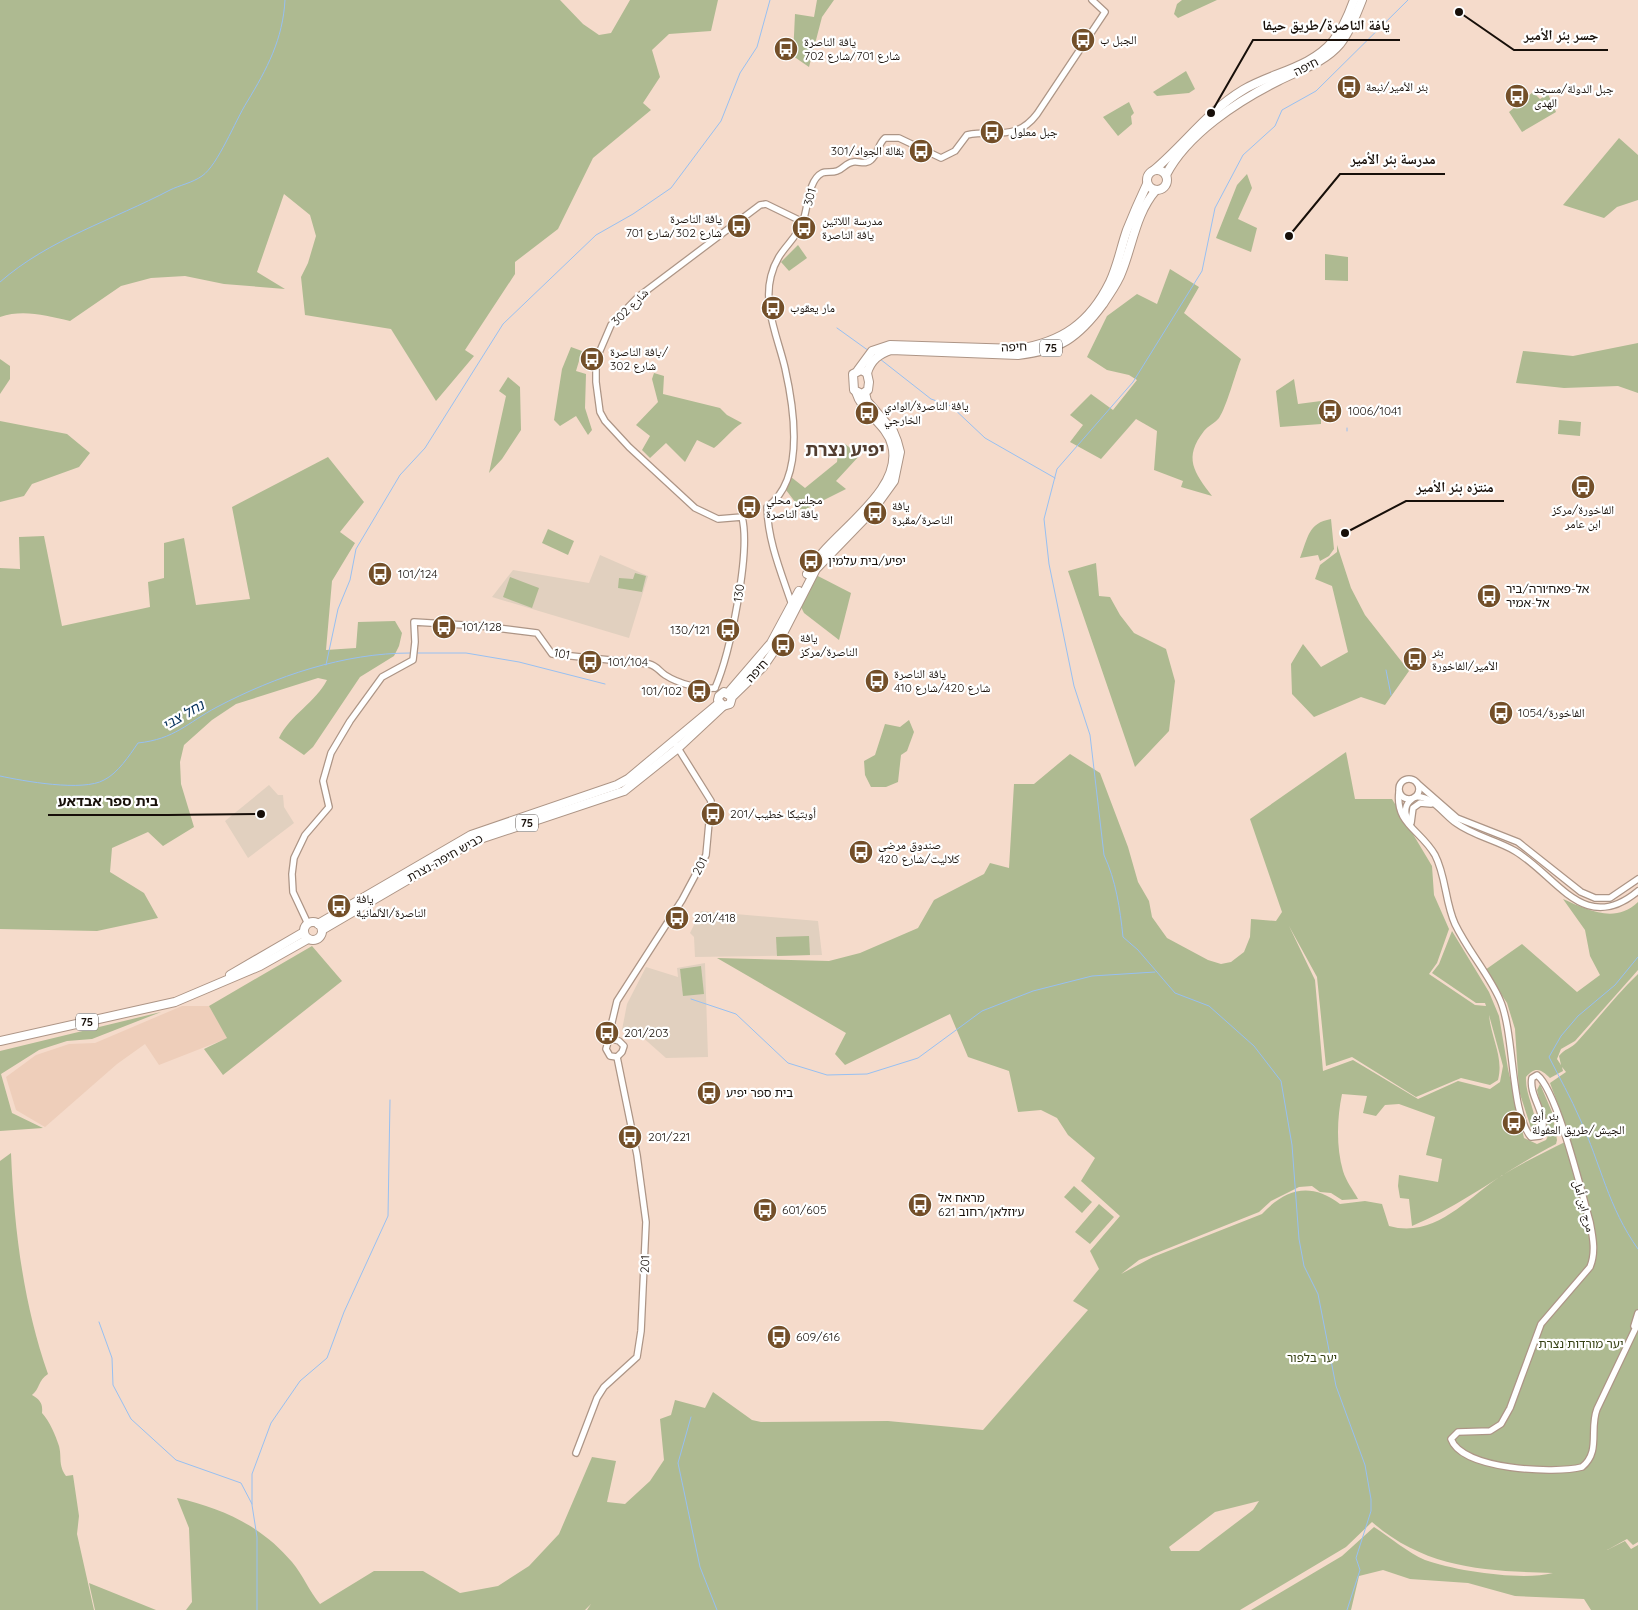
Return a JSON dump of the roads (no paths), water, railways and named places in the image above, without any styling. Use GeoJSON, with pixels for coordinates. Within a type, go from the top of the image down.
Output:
{"type":"FeatureCollection","features":[{"type":"Feature","properties":{"kind":"highway","name":"חיפה"},"geometry":{"type":"LineString","coordinates":[[1154,170],[1212,114],[1242,90],[1310,59],[1322,51],[1333,41],[1354,0]]}},
{"type":"Feature","properties":{"kind":"highway","name":"חיפה"},"geometry":{"type":"LineString","coordinates":[[1166,175],[1176,158],[1193,140],[1245,98],[1313,65],[1333,51],[1350,29],[1362,0]]}},
{"type":"Feature","properties":{"kind":"highway"},"geometry":{"type":"LineString","coordinates":[[1156,190],[1147,184],[1148,174],[1154,170],[1161,170],[1166,175]]}},
{"type":"Feature","properties":{"kind":"highway","name":"75"},"geometry":{"type":"LineString","coordinates":[[1156,190],[1165,186],[1166,175]]}},
{"type":"Feature","properties":{"kind":"highway","name":"חיפה"},"geometry":{"type":"LineString","coordinates":[[858,370],[872,351],[890,344],[1018,348],[1036,346],[1066,334],[1082,322],[1109,283],[1126,231],[1147,184]]}},
{"type":"Feature","properties":{"kind":"highway","name":"חיפה"},"geometry":{"type":"LineString","coordinates":[[867,373],[871,363],[878,356],[892,350],[1018,355],[1037,352],[1071,338],[1086,327],[1112,290],[1122,271],[1142,212],[1156,190]]}},
{"type":"Feature","properties":{"kind":"highway"},"geometry":{"type":"LineString","coordinates":[[858,370],[863,370],[867,373],[869,385],[865,393],[856,392],[852,378],[853,374],[858,370]]}},
{"type":"Feature","properties":{"kind":"highway","name":"חיפה"},"geometry":{"type":"LineString","coordinates":[[724,693],[771,643],[817,556],[868,506],[883,488],[892,467],[894,452],[889,436],[859,401],[856,392]]}},
{"type":"Feature","properties":{"kind":"highway","name":"חיפה"},"geometry":{"type":"LineString","coordinates":[[724,693],[763,667],[774,651],[812,574],[823,559],[872,510],[894,481],[900,452],[898,441],[893,431],[867,401],[865,393]]}},
{"type":"Feature","properties":{"kind":"highway","name":"75"},"geometry":{"type":"LineString","coordinates":[[724,693],[730,704],[721,704],[724,693]]}},
{"type":"Feature","properties":{"kind":"highway","name":"כביש חיפה-נצרת"},"geometry":{"type":"LineString","coordinates":[[320,927],[471,835],[617,785],[676,745],[721,704]]}},
{"type":"Feature","properties":{"kind":"highway"},"geometry":{"type":"LineString","coordinates":[[306,936],[308,924],[320,927]]}},
{"type":"Feature","properties":{"kind":"highway","name":"75"},"geometry":{"type":"LineString","coordinates":[[0,1041],[174,1002],[260,966],[306,936],[318,939],[320,927]]}},
{"type":"Feature","properties":{"kind":"street","name":"301"},"geometry":{"type":"LineString","coordinates":[[792,605],[773,551],[767,507],[779,494],[792,466],[794,436],[785,367],[770,311],[769,286],[776,258],[798,232],[803,222],[813,185],[818,177],[823,172],[839,170],[848,164],[866,163],[871,160],[884,138],[899,138],[941,158],[955,151],[967,135],[1004,134],[1028,124],[1037,114],[1105,12],[1092,0]]}},
{"type":"Feature","properties":{"kind":"street","name":"شارع 302"},"geometry":{"type":"LineString","coordinates":[[742,517],[718,519],[700,512],[629,447],[605,422],[600,412],[596,382],[596,360],[611,325],[638,297],[760,205],[766,204],[803,222]]}},
{"type":"Feature","properties":{"kind":"street","name":"130"},"geometry":{"type":"LineString","coordinates":[[724,693],[724,665],[738,602],[744,532],[742,517]]}},
{"type":"Feature","properties":{"kind":"street","name":"101"},"geometry":{"type":"LineString","coordinates":[[308,924],[295,898],[292,874],[294,858],[305,835],[329,808],[324,789],[328,761],[350,721],[382,676],[413,660],[416,642],[414,622],[481,626],[537,633],[552,654],[649,664],[655,666],[665,675],[677,680],[724,693]]}},
{"type":"Feature","properties":{"kind":"street","name":"201"},"geometry":{"type":"LineString","coordinates":[[612,1039],[612,1022],[617,1001],[682,900],[706,855],[711,800],[676,745]]}},
{"type":"Feature","properties":{"kind":"street"},"geometry":{"type":"LineString","coordinates":[[1638,879],[1610,898],[1588,896],[1575,888],[1518,842],[1457,818],[1411,779],[1404,780],[1399,786],[1399,792],[1405,799],[1427,799],[1462,828],[1524,857],[1569,896],[1584,904],[1593,907],[1612,907],[1638,891]]}},
{"type":"Feature","properties":{"kind":"street"},"geometry":{"type":"LineString","coordinates":[[1412,825],[1407,818],[1405,810],[1408,802],[1414,798],[1419,790],[1417,783]]}},
{"type":"Feature","properties":{"kind":"street","name":"مرج ابن أمل"},"geometry":{"type":"LineString","coordinates":[[1399,792],[1399,811],[1435,856],[1454,923],[1467,949],[1500,999],[1508,1029],[1521,1112],[1525,1127],[1531,1137],[1540,1136],[1543,1127],[1532,1089],[1532,1078],[1537,1075],[1545,1084],[1558,1117],[1590,1222],[1594,1251],[1594,1258],[1586,1272],[1552,1308],[1541,1324],[1510,1408],[1501,1424],[1490,1431],[1458,1432],[1451,1439],[1453,1445],[1467,1457],[1486,1463],[1556,1470],[1582,1467],[1592,1456],[1594,1447],[1593,1418],[1638,1323]]}},
{"type":"Feature","properties":{"kind":"street"},"geometry":{"type":"LineString","coordinates":[[1412,825],[1411,813],[1417,805],[1425,803],[1437,807]]}},
{"type":"Feature","properties":{"kind":"street"},"geometry":{"type":"LineString","coordinates":[[612,1039],[619,1041],[624,1046],[622,1052],[617,1057],[610,1056],[606,1049],[608,1042],[612,1039]]}},
{"type":"Feature","properties":{"kind":"street","name":"201"},"geometry":{"type":"LineString","coordinates":[[576,1453],[597,1398],[604,1387],[637,1357],[641,1332],[646,1222],[637,1155],[617,1057]]}},
{"type":"Feature","properties":{"kind":"street","name":"مرج ابن أمل"},"geometry":{"type":"LineString","coordinates":[[1631,1338],[1638,1313]]}},
{"type":"Feature","properties":{"kind":"waterway"},"geometry":{"type":"LineString","coordinates":[[0,282],[19,267],[60,242],[202,176],[220,153],[267,66],[281,28],[285,0]]}},
{"type":"Feature","properties":{"kind":"waterway"},"geometry":{"type":"LineString","coordinates":[[326,665],[338,609],[350,580],[356,549],[400,475],[425,448],[503,324],[596,235],[633,214],[671,188],[721,121],[740,73],[757,47],[770,0]]}},
{"type":"Feature","properties":{"kind":"waterway"},"geometry":{"type":"LineString","coordinates":[[1347,1610],[1360,1570],[1356,1558],[1371,1511],[1371,1499],[1365,1465],[1336,1386],[1318,1294],[1304,1266],[1299,1239],[1292,1145],[1281,1081],[1254,1046],[1209,1006],[1175,993],[1138,950],[1123,937],[1117,895],[1104,855],[1090,735],[1074,686],[1049,564],[1044,519],[1057,469],[1133,382],[1202,271],[1215,208],[1243,155],[1275,126],[1282,110],[1316,91],[1408,0]]}},
{"type":"Feature","properties":{"kind":"waterway"},"geometry":{"type":"LineString","coordinates":[[837,328],[869,351]]}},
{"type":"Feature","properties":{"kind":"waterway"},"geometry":{"type":"LineString","coordinates":[[880,359],[931,399],[951,406],[985,438],[1055,478]]}},
{"type":"Feature","properties":{"kind":"waterway","name":"נחל צבי"},"geometry":{"type":"LineString","coordinates":[[0,776],[53,784],[82,785],[94,783],[104,780],[114,773],[138,743],[162,738],[180,730],[217,707],[263,685],[311,668],[335,662],[360,657],[410,653]]}},
{"type":"Feature","properties":{"kind":"waterway"},"geometry":{"type":"LineString","coordinates":[[417,653],[466,653],[519,662],[605,684]]}},
{"type":"Feature","properties":{"kind":"waterway"},"geometry":{"type":"LineString","coordinates":[[1386,670],[1391,695]]}},
{"type":"Feature","properties":{"kind":"waterway"},"geometry":{"type":"LineString","coordinates":[[1638,957],[1615,985],[1578,1016],[1561,1036],[1549,1057],[1580,1119],[1612,1202],[1638,1249]]}},
{"type":"Feature","properties":{"kind":"waterway"},"geometry":{"type":"LineString","coordinates":[[691,999],[736,1014],[788,1063],[827,1075],[867,1074],[918,1058],[982,1011],[1033,991],[1092,976],[1155,972]]}},
{"type":"Feature","properties":{"kind":"waterway"},"geometry":{"type":"LineString","coordinates":[[257,1610],[257,1537],[252,1505],[252,1474],[271,1423],[300,1381],[327,1358],[344,1312],[388,1216],[390,1100]]}},
{"type":"Feature","properties":{"kind":"waterway"},"geometry":{"type":"LineString","coordinates":[[99,1322],[112,1358],[113,1385],[131,1419],[176,1460],[241,1483],[252,1504]]}},
{"type":"Feature","properties":{"kind":"waterway"},"geometry":{"type":"LineString","coordinates":[[691,1417],[678,1463],[700,1567],[717,1610]]}},
{"type":"Feature","properties":{"kind":"place","name":"جسر بئر الأمير"},"geometry":{"type":"Point","coordinates":[1459,12]}},
{"type":"Feature","properties":{"kind":"place","name":"الجبل ب"},"geometry":{"type":"Point","coordinates":[1083,40]}},
{"type":"Feature","properties":{"kind":"place","name":"يافة الناصرة شارع 701/شارع 702"},"geometry":{"type":"Point","coordinates":[786,49]}},
{"type":"Feature","properties":{"kind":"place","name":"بئر الأمير/نبعة"},"geometry":{"type":"Point","coordinates":[1349,87]}},
{"type":"Feature","properties":{"kind":"place","name":"جبل الدولة/مسجد الهدى"},"geometry":{"type":"Point","coordinates":[1517,96]}},
{"type":"Feature","properties":{"kind":"place","name":"يافة الناصرة/طريق حيفا"},"geometry":{"type":"Point","coordinates":[1211,113]}},
{"type":"Feature","properties":{"kind":"place","name":"جبل معلول"},"geometry":{"type":"Point","coordinates":[992,132]}},
{"type":"Feature","properties":{"kind":"place","name":"بقالة الجواد/301"},"geometry":{"type":"Point","coordinates":[921,151]}},
{"type":"Feature","properties":{"kind":"place","name":"يافة الناصرة شارع 302/شارع 701"},"geometry":{"type":"Point","coordinates":[739,226]}},
{"type":"Feature","properties":{"kind":"place","name":"مدرسة اللاتين يافة الناصرة"},"geometry":{"type":"Point","coordinates":[804,228]}},
{"type":"Feature","properties":{"kind":"place","name":"مدرسة بئر الأمير"},"geometry":{"type":"Point","coordinates":[1289,236]}},
{"type":"Feature","properties":{"kind":"place","name":"مار يعقوب"},"geometry":{"type":"Point","coordinates":[773,308]}},
{"type":"Feature","properties":{"kind":"place","name":"يافة الناصرة/ شارع 302"},"geometry":{"type":"Point","coordinates":[592,359]}},
{"type":"Feature","properties":{"kind":"place","name":"1006/1041"},"geometry":{"type":"Point","coordinates":[1330,411]}},
{"type":"Feature","properties":{"kind":"place","name":"يافة الناصرة/الوادي الخارجي"},"geometry":{"type":"Point","coordinates":[867,413]}},
{"type":"Feature","properties":{"kind":"place","name":"الفاخورة/مركز ابن عامر"},"geometry":{"type":"Point","coordinates":[1583,487]}},
{"type":"Feature","properties":{"kind":"place","name":"مجلس محلي يافة الناصرة"},"geometry":{"type":"Point","coordinates":[749,507]}},
{"type":"Feature","properties":{"kind":"place","name":"يافة الناصرة/مقبرة"},"geometry":{"type":"Point","coordinates":[875,513]}},
{"type":"Feature","properties":{"kind":"place","name":"منتزه بئر الأمير"},"geometry":{"type":"Point","coordinates":[1345,533]}},
{"type":"Feature","properties":{"kind":"place","name":"יפיע/בית עלמין"},"geometry":{"type":"Point","coordinates":[811,561]}},
{"type":"Feature","properties":{"kind":"place","name":"101/124"},"geometry":{"type":"Point","coordinates":[380,574]}},
{"type":"Feature","properties":{"kind":"place","name":"אל-פאח׳ורה/ביר אל-אמיר"},"geometry":{"type":"Point","coordinates":[1489,596]}},
{"type":"Feature","properties":{"kind":"place","name":"101/128"},"geometry":{"type":"Point","coordinates":[444,627]}},
{"type":"Feature","properties":{"kind":"place","name":"130/121"},"geometry":{"type":"Point","coordinates":[728,630]}},
{"type":"Feature","properties":{"kind":"place","name":"يافة الناصرة/مركز"},"geometry":{"type":"Point","coordinates":[783,645]}},
{"type":"Feature","properties":{"kind":"place","name":"بئر الأمير/الفاخورة"},"geometry":{"type":"Point","coordinates":[1415,659]}},
{"type":"Feature","properties":{"kind":"place","name":"101/104"},"geometry":{"type":"Point","coordinates":[590,662]}},
{"type":"Feature","properties":{"kind":"place","name":"يافة الناصرة شارع 420/شارع 410"},"geometry":{"type":"Point","coordinates":[877,681]}},
{"type":"Feature","properties":{"kind":"place","name":"101/102"},"geometry":{"type":"Point","coordinates":[699,691]}},
{"type":"Feature","properties":{"kind":"place","name":"الفاخورة/1054"},"geometry":{"type":"Point","coordinates":[1501,713]}},
{"type":"Feature","properties":{"kind":"place","name":"בית ספר אבדאע"},"geometry":{"type":"Point","coordinates":[261,814]}},
{"type":"Feature","properties":{"kind":"place","name":"أوبتيكا خطيب/201"},"geometry":{"type":"Point","coordinates":[713,814]}},
{"type":"Feature","properties":{"kind":"place","name":"صندوق مرضى كلاليت/شارع 420"},"geometry":{"type":"Point","coordinates":[861,852]}},
{"type":"Feature","properties":{"kind":"place","name":"يافة الناصرة/الألمانية"},"geometry":{"type":"Point","coordinates":[339,906]}},
{"type":"Feature","properties":{"kind":"place","name":"201/418"},"geometry":{"type":"Point","coordinates":[677,918]}},
{"type":"Feature","properties":{"kind":"place","name":"201/203"},"geometry":{"type":"Point","coordinates":[607,1033]}},
{"type":"Feature","properties":{"kind":"place","name":"בית ספר יפיע"},"geometry":{"type":"Point","coordinates":[709,1093]}},
{"type":"Feature","properties":{"kind":"place","name":"بئر أبو الجيش/طريق العفولة"},"geometry":{"type":"Point","coordinates":[1514,1123]}},
{"type":"Feature","properties":{"kind":"place","name":"201/221"},"geometry":{"type":"Point","coordinates":[630,1137]}},
{"type":"Feature","properties":{"kind":"place","name":"מראח אל ע׳וזלאן/רחוב 621"},"geometry":{"type":"Point","coordinates":[920,1205]}},
{"type":"Feature","properties":{"kind":"place","name":"601/605"},"geometry":{"type":"Point","coordinates":[765,1210]}},
{"type":"Feature","properties":{"kind":"place","name":"609/616"},"geometry":{"type":"Point","coordinates":[779,1337]}},
{"type":"Feature","properties":{"kind":"district","name":"יפיע נצרת"},"geometry":{"type":"Point","coordinates":[845,450]}},
{"type":"Feature","properties":{"kind":"park label","name":"יער מורדות נצרת"},"geometry":{"type":"Point","coordinates":[1581,1344]}},
{"type":"Feature","properties":{"kind":"park label","name":"יער בלפור"},"geometry":{"type":"Point","coordinates":[1312,1358]}}]}
